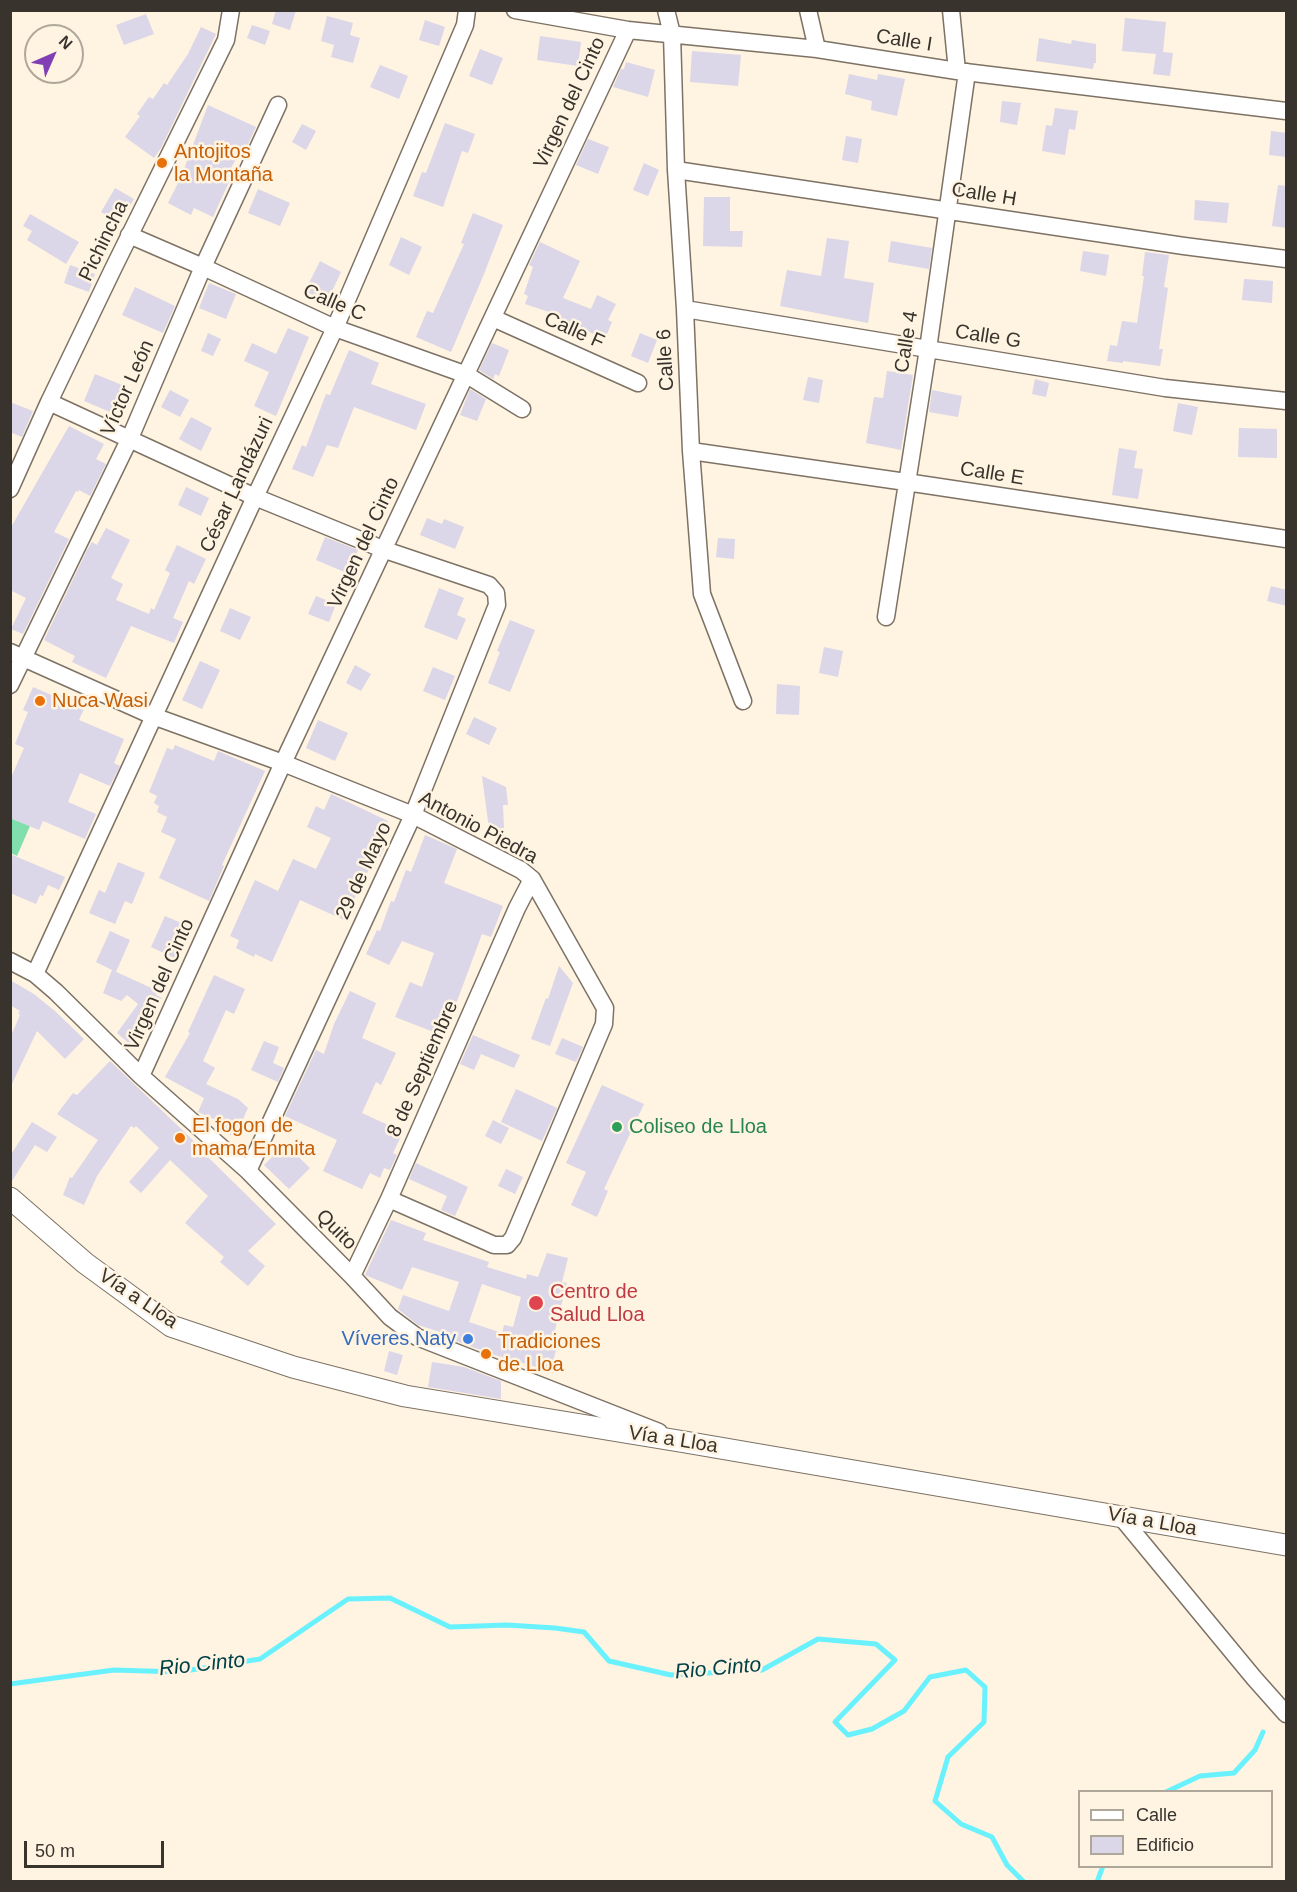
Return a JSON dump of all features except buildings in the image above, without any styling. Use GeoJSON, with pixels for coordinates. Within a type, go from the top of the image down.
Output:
{"type":"FeatureCollection","features":[{"type":"Feature","properties":{"kind":"street","name":"Pichincha"},"geometry":{"type":"LineString","coordinates":[[10,489],[49,402],[226,40],[231,10]]}},
{"type":"Feature","properties":{"kind":"street","name":"César Landázuri"},"geometry":{"type":"LineString","coordinates":[[35,974],[335,328],[465,25],[467,10]]}},
{"type":"Feature","properties":{"kind":"street","name":"Calle I"},"geometry":{"type":"LineString","coordinates":[[515,10],[628,30],[817,50],[962,71],[1287,111]]}},
{"type":"Feature","properties":{"kind":"street","name":"Calle 6"},"geometry":{"type":"LineString","coordinates":[[666,10],[672,34],[676,170],[691,451],[702,594],[743,701]]}},
{"type":"Feature","properties":{"kind":"street"},"geometry":{"type":"LineString","coordinates":[[808,10],[817,50]]}},
{"type":"Feature","properties":{"kind":"street","name":"Calle 4"},"geometry":{"type":"LineString","coordinates":[[886,617],[928,349],[947,211],[962,71],[951,10]]}},
{"type":"Feature","properties":{"kind":"street","name":"Virgen del Cinto"},"geometry":{"type":"LineString","coordinates":[[141,1076],[283,763],[628,30]]}},
{"type":"Feature","properties":{"kind":"street","name":"Víctor León"},"geometry":{"type":"LineString","coordinates":[[10,685],[16,655],[130,438],[203,267],[278,105]]}},
{"type":"Feature","properties":{"kind":"street","name":"Calle H"},"geometry":{"type":"LineString","coordinates":[[676,170],[1287,259]]}},
{"type":"Feature","properties":{"kind":"street","name":"Calle C"},"geometry":{"type":"LineString","coordinates":[[129,236],[203,267],[335,328],[467,375],[522,409]]}},
{"type":"Feature","properties":{"kind":"street","name":"Calle G"},"geometry":{"type":"LineString","coordinates":[[685,309],[1165,388],[1287,400]]}},
{"type":"Feature","properties":{"kind":"street","name":"Calle F"},"geometry":{"type":"LineString","coordinates":[[493,318],[638,383]]}},
{"type":"Feature","properties":{"kind":"street"},"geometry":{"type":"LineString","coordinates":[[49,402],[255,497],[385,550]]}},
{"type":"Feature","properties":{"kind":"street","name":"Calle E"},"geometry":{"type":"LineString","coordinates":[[691,451],[1287,539]]}},
{"type":"Feature","properties":{"kind":"street","name":"29 de Mayo"},"geometry":{"type":"LineString","coordinates":[[248,1171],[413,815],[497,605],[496,593],[489,585],[385,550]]}},
{"type":"Feature","properties":{"kind":"street","name":"Antonio Piedra"},"geometry":{"type":"LineString","coordinates":[[16,655],[153,716],[283,763],[413,815],[521,870],[532,879],[605,1008],[604,1024],[513,1238],[507,1245],[494,1245],[389,1199]]}},
{"type":"Feature","properties":{"kind":"street","name":"8 de Septiembre"},"geometry":{"type":"LineString","coordinates":[[352,1276],[389,1199],[517,908],[532,879]]}},
{"type":"Feature","properties":{"kind":"street","name":"Quito"},"geometry":{"type":"LineString","coordinates":[[10,961],[35,974],[141,1076],[248,1171],[390,1317],[417,1337],[685,1442]]}},
{"type":"Feature","properties":{"kind":"street","name":"Vía a Lloa"},"geometry":{"type":"LineString","coordinates":[[10,1198],[85,1263],[171,1326],[293,1367],[405,1396],[1287,1545]]}},
{"type":"Feature","properties":{"kind":"street"},"geometry":{"type":"LineString","coordinates":[[1121,1516],[1254,1678],[1287,1714]]}},
{"type":"Feature","properties":{"kind":"green space"},"geometry":{"type":"Polygon","coordinates":[[[10,818],[30,826],[17,856],[11,853],[10,818]]]}},
{"type":"Feature","properties":{"kind":"waterway","name":"Rio Cinto"},"geometry":{"type":"LineString","coordinates":[[10,1684],[114,1670],[178,1672],[260,1659],[348,1599],[390,1598],[450,1627],[507,1625],[584,1632],[609,1661],[671,1675],[762,1670],[818,1639],[876,1644],[895,1660],[835,1722],[848,1735],[872,1729],[904,1711],[930,1677],[966,1670],[985,1687],[984,1722],[948,1757],[935,1801],[961,1824],[992,1837],[1007,1865],[1024,1882]]}},
{"type":"Feature","properties":{"kind":"waterway","name":"Rio Cinto"},"geometry":{"type":"LineString","coordinates":[[1170,1790],[1200,1776],[1234,1773],[1255,1750],[1263,1732]]}},
{"type":"Feature","properties":{"kind":"waterway","name":"Rio Cinto"},"geometry":{"type":"LineString","coordinates":[[1097,1882],[1102,1868]]}},
{"type":"Feature","properties":{"kind":"place","name":"Antojitos la Montaña"},"geometry":{"type":"Point","coordinates":[162,163]}},
{"type":"Feature","properties":{"kind":"place","name":"Nuca Wasi"},"geometry":{"type":"Point","coordinates":[40,701]}},
{"type":"Feature","properties":{"kind":"place","name":"Coliseo de Lloa"},"geometry":{"type":"Point","coordinates":[617,1127]}},
{"type":"Feature","properties":{"kind":"place","name":"El fogon de mama Enmita"},"geometry":{"type":"Point","coordinates":[180,1138]}},
{"type":"Feature","properties":{"kind":"place","name":"Centro de Salud Lloa"},"geometry":{"type":"Point","coordinates":[536,1303]}},
{"type":"Feature","properties":{"kind":"place","name":"Víveres Naty"},"geometry":{"type":"Point","coordinates":[468,1339]}},
{"type":"Feature","properties":{"kind":"place","name":"Tradiciones de Lloa"},"geometry":{"type":"Point","coordinates":[486,1354]}}]}
